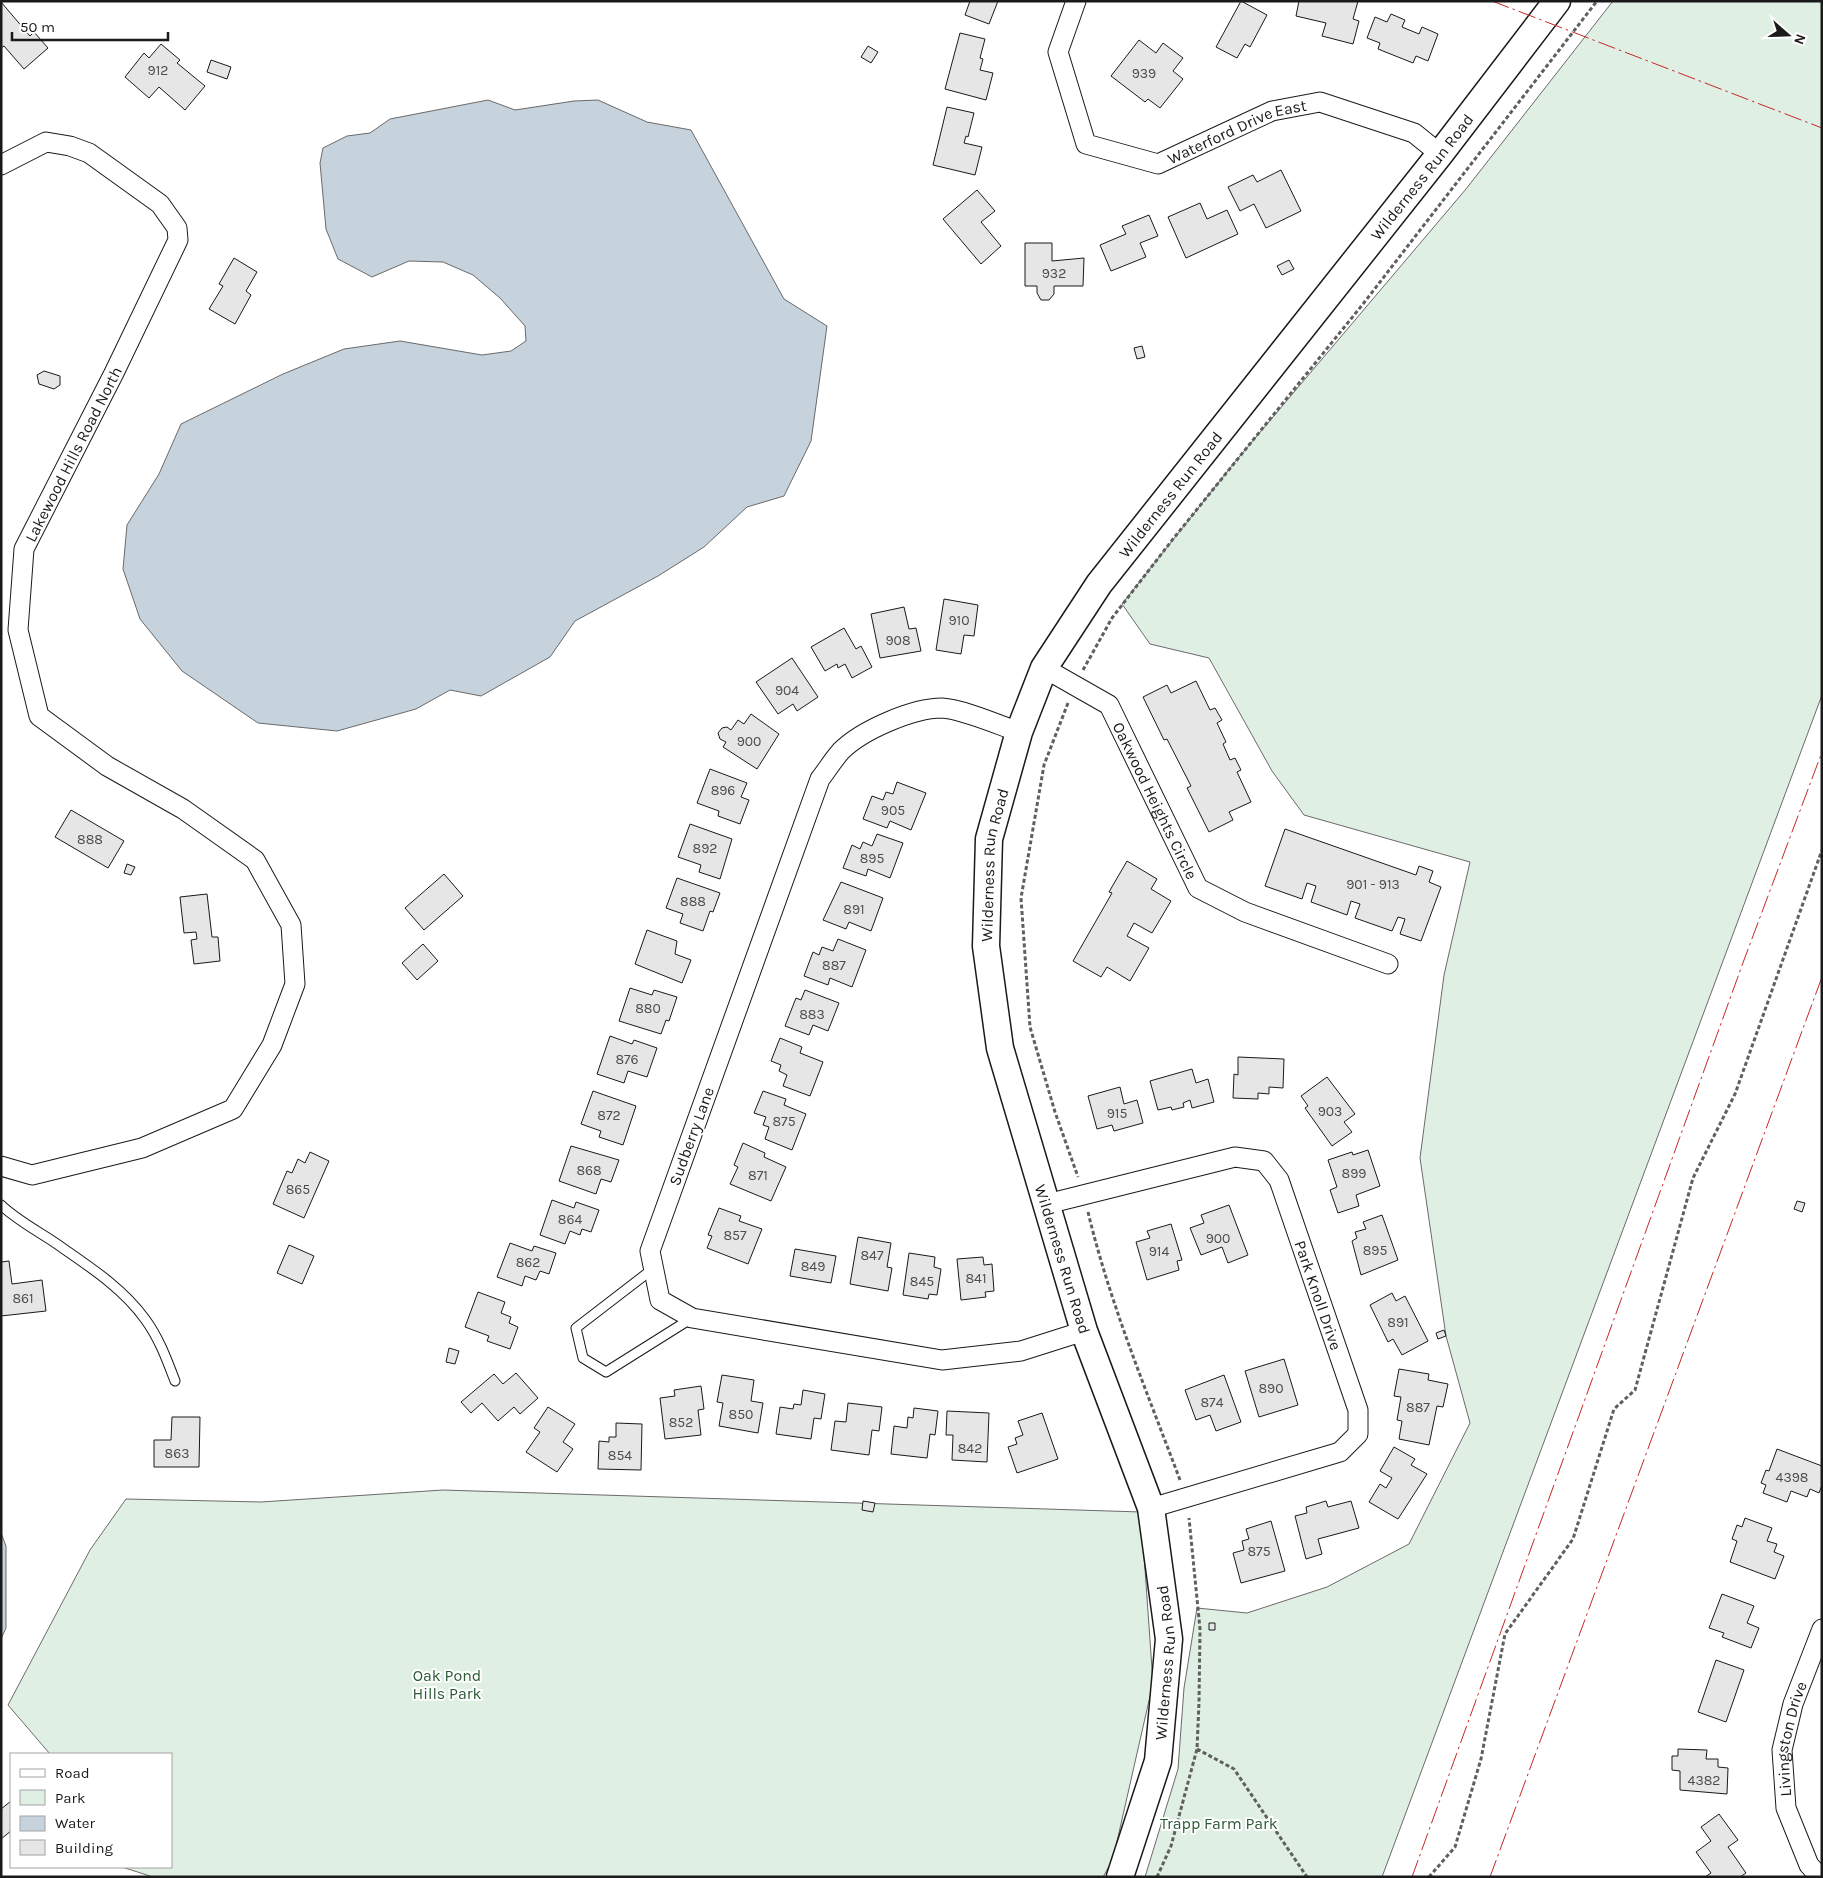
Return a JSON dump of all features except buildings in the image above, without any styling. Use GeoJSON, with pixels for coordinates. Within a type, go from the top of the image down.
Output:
{"type":"FeatureCollection","features":[{"type":"Feature","properties":{"kind":"street","name":"Waterford Drive East"},"geometry":{"type":"LineString","coordinates":[[1076,1],[1058,52],[1086,144],[1158,164],[1272,111],[1320,102],[1414,133],[1440,154]]}},
{"type":"Feature","properties":{"kind":"street","name":"Wilderness Run Road"},"geometry":{"type":"LineString","coordinates":[[1120,1877],[1158,1761],[1169,1639],[1151,1508],[1084,1330],[1000,1048],[986,946],[989,839],[1019,732],[1044,668],[1100,584],[1440,154],[1557,1]]}},
{"type":"Feature","properties":{"kind":"street","name":"Lakewood Hills Road North"},"geometry":{"type":"LineString","coordinates":[[1,165],[46,142],[70,146],[89,153],[160,204],[177,228],[178,240],[119,364],[24,549],[18,630],[39,716],[107,766],[183,809],[255,860],[291,925],[295,984],[272,1045],[233,1109],[142,1148],[32,1176],[1,1166]]}},
{"type":"Feature","properties":{"kind":"street","name":"Oakwood Heights Circle"},"geometry":{"type":"LineString","coordinates":[[1044,668],[1109,705],[1198,888],[1245,912],[1388,964]]}},
{"type":"Feature","properties":{"kind":"street","name":"Sudberry Lane"},"geometry":{"type":"LineString","coordinates":[[1019,732],[980,717],[944,708],[921,710],[890,721],[860,738],[842,751],[820,779],[650,1251],[660,1300],[692,1318],[942,1360],[1022,1351],[1084,1330]]}},
{"type":"Feature","properties":{"kind":"street","name":"Park Knoll Drive"},"geometry":{"type":"LineString","coordinates":[[1046,1204],[1235,1157],[1264,1161],[1279,1180],[1355,1400],[1358,1410],[1358,1434],[1340,1452],[1151,1508]]}},
{"type":"Feature","properties":{"kind":"street","name":"Livingston Drive"},"geometry":{"type":"LineString","coordinates":[[1820,1877],[1809,1864],[1786,1808],[1782,1750],[1792,1704],[1822,1629]]}},
{"type":"Feature","properties":{"kind":"lane"},"geometry":{"type":"LineString","coordinates":[[1,1205],[15,1218],[88,1266],[119,1290],[145,1319],[160,1344],[176,1381]]}},
{"type":"Feature","properties":{"kind":"lane"},"geometry":{"type":"LineString","coordinates":[[654,1268],[576,1328],[583,1358],[606,1372],[692,1318]]}},
{"type":"Feature","properties":{"kind":"path"},"geometry":{"type":"LineString","coordinates":[[1429,1877],[1455,1847],[1481,1759],[1505,1634],[1573,1539],[1614,1409],[1635,1390],[1693,1178],[1735,1094],[1822,850]]}},
{"type":"Feature","properties":{"kind":"path"},"geometry":{"type":"LineString","coordinates":[[1196,1749],[1234,1769],[1307,1877]]}},
{"type":"Feature","properties":{"kind":"green space","name":"Trapp Farm Park"},"geometry":{"type":"Polygon","coordinates":[[[1613,1],[1822,1],[1822,695],[1382,1877],[1145,1877],[1178,1769],[1184,1688],[1197,1608],[1247,1613],[1327,1587],[1409,1544],[1470,1423],[1446,1336],[1420,1158],[1444,975],[1470,862],[1304,815],[1272,771],[1209,658],[1150,644],[1122,604],[1234,463],[1466,189],[1613,1]]]}},
{"type":"Feature","properties":{"kind":"green space","name":"Oak Pond Hills Park"},"geometry":{"type":"Polygon","coordinates":[[[443,1490],[1141,1512],[1153,1683],[1113,1859],[1103,1877],[153,1877],[125,1868],[172,1868],[172,1753],[49,1753],[8,1705],[90,1550],[126,1499],[261,1502],[443,1490]]]}},
{"type":"Feature","properties":{"kind":"water"},"geometry":{"type":"Polygon","coordinates":[[[488,100],[515,110],[574,101],[598,100],[647,122],[691,130],[784,299],[827,326],[811,441],[784,496],[747,507],[704,547],[658,576],[575,621],[550,657],[481,696],[450,690],[416,709],[337,731],[258,723],[182,671],[140,619],[123,569],[127,525],[159,474],[181,424],[283,374],[344,349],[400,341],[482,355],[511,351],[526,341],[525,326],[500,298],[473,275],[443,262],[409,261],[372,277],[338,259],[326,229],[320,163],[323,148],[347,136],[370,133],[390,119],[488,100]]]}},
{"type":"Feature","properties":{"kind":"water"},"geometry":{"type":"Polygon","coordinates":[[[1,1533],[6,1546],[6,1628],[1,1639],[1,1533]]]}},
{"type":"Feature","properties":{"kind":"power"},"geometry":{"type":"LineString","coordinates":[[1492,1],[1822,128]]}},
{"type":"Feature","properties":{"kind":"power"},"geometry":{"type":"LineString","coordinates":[[1412,1877],[1744,960],[1822,752]]}},
{"type":"Feature","properties":{"kind":"power"},"geometry":{"type":"LineString","coordinates":[[1490,1877],[1822,977]]}}]}
